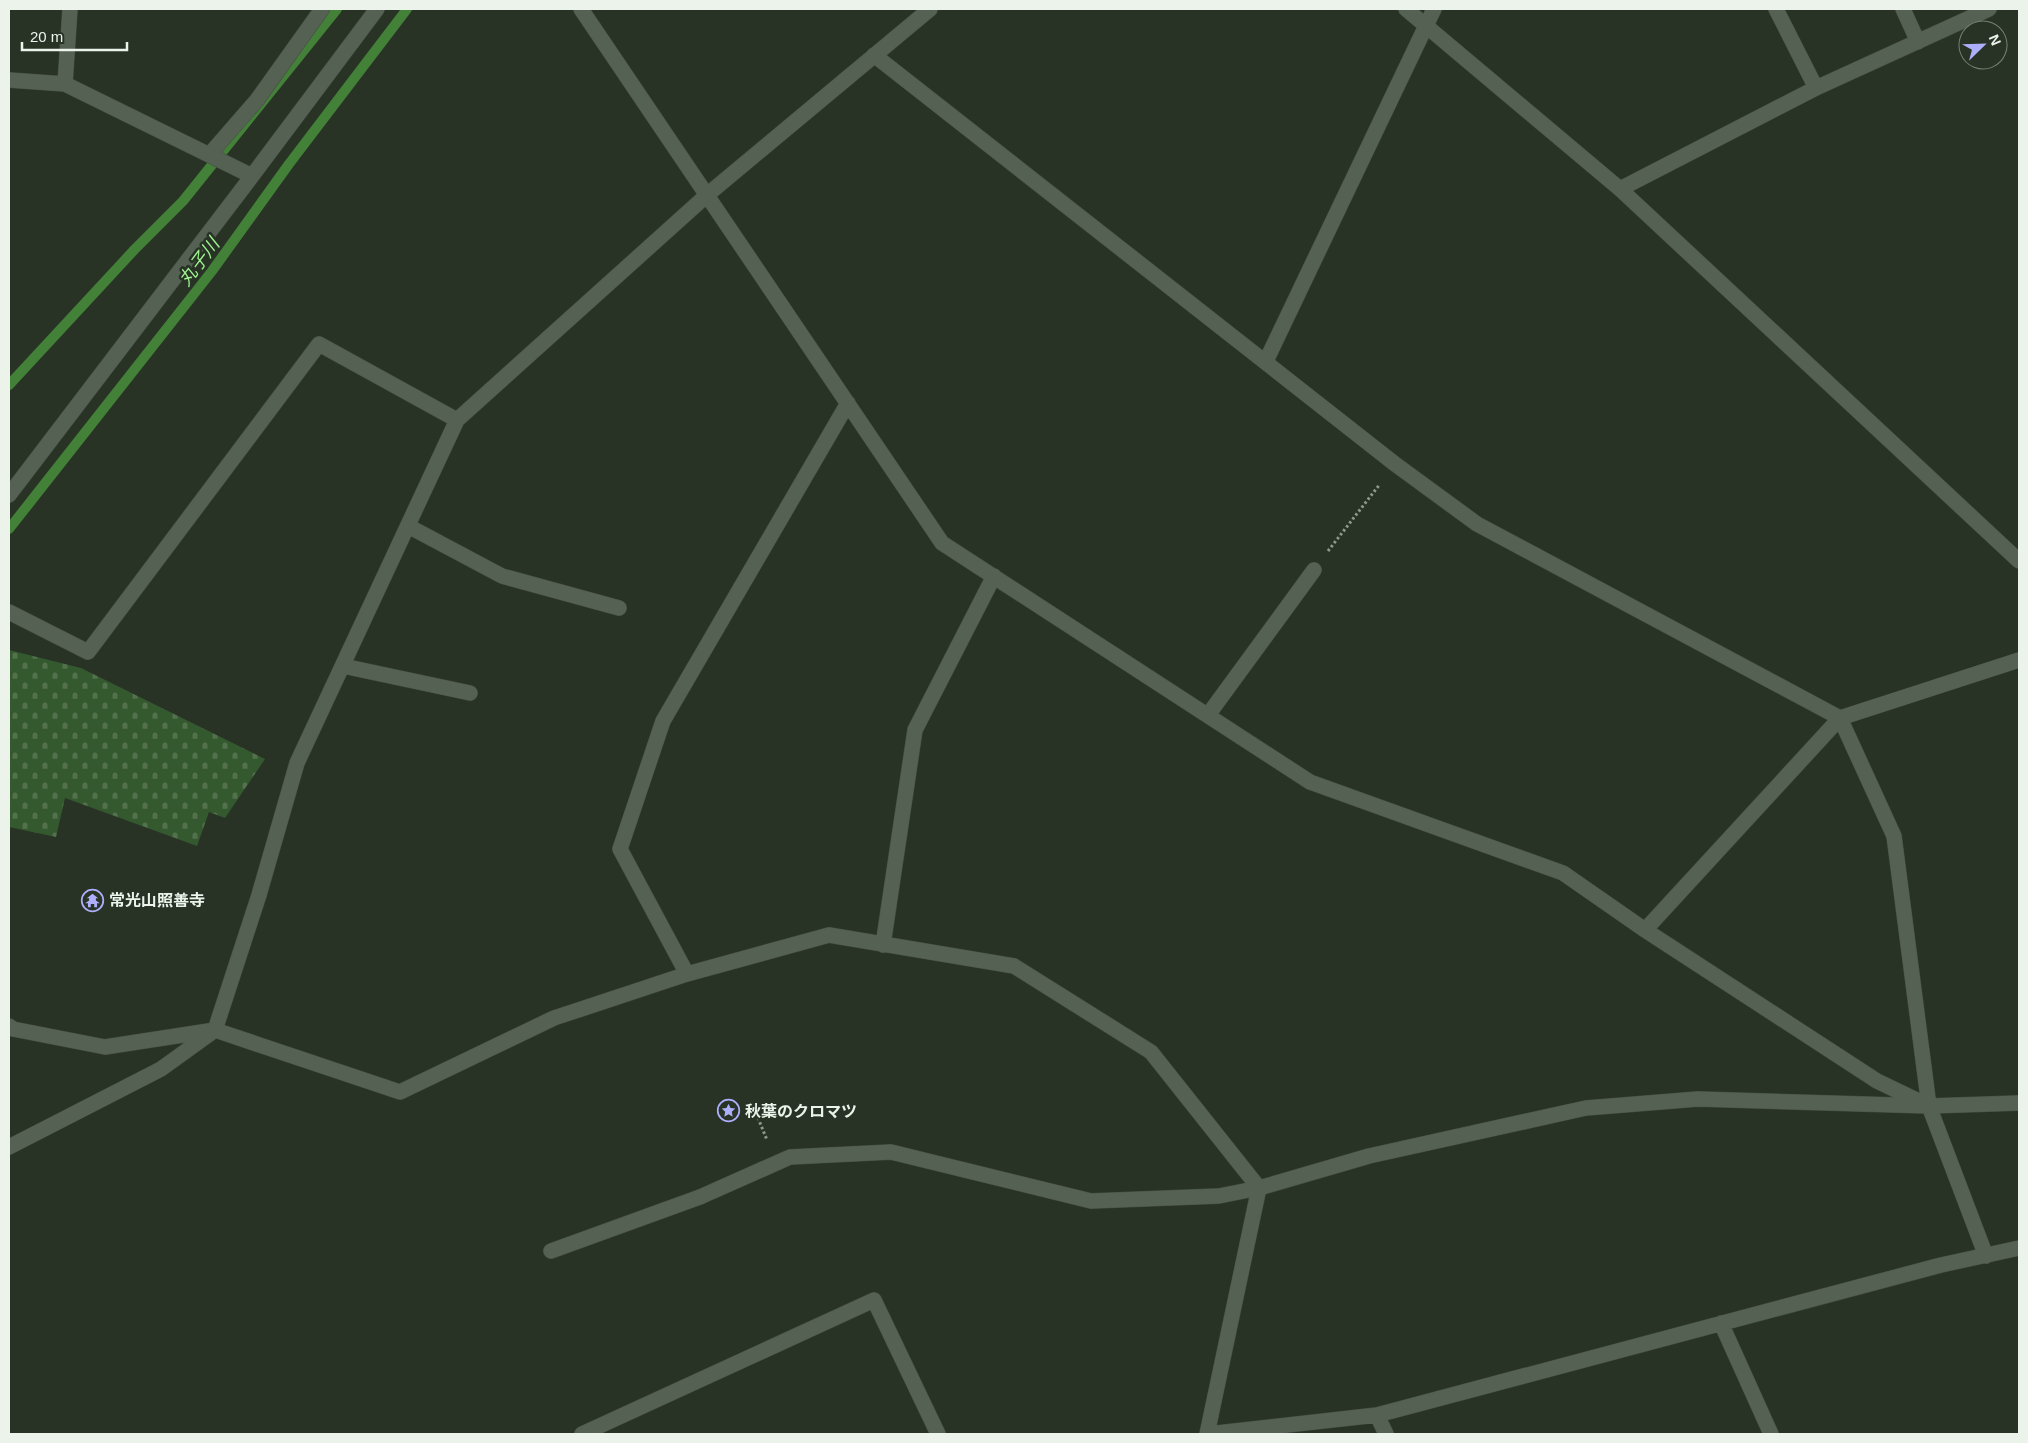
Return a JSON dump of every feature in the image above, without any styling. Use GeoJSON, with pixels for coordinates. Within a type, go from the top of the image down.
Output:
{"type":"FeatureCollection","features":[{"type":"Feature","properties":{"kind":"street"},"geometry":{"type":"LineString","coordinates":[[65,84],[70,9]]}},
{"type":"Feature","properties":{"kind":"street"},"geometry":{"type":"LineString","coordinates":[[210,154],[257,100],[322,9]]}},
{"type":"Feature","properties":{"kind":"street"},"geometry":{"type":"LineString","coordinates":[[9,495],[246,173],[377,9]]}},
{"type":"Feature","properties":{"kind":"street"},"geometry":{"type":"LineString","coordinates":[[581,9],[942,543],[1310,782],[1564,873],[1645,930],[1877,1081],[1929,1106]]}},
{"type":"Feature","properties":{"kind":"street"},"geometry":{"type":"LineString","coordinates":[[9,1147],[161,1069],[215,1030],[259,895],[297,764],[457,420],[707,195],[930,9]]}},
{"type":"Feature","properties":{"kind":"street"},"geometry":{"type":"LineString","coordinates":[[1406,9],[1620,189],[2019,561]]}},
{"type":"Feature","properties":{"kind":"street"},"geometry":{"type":"LineString","coordinates":[[1266,361],[1434,9]]}},
{"type":"Feature","properties":{"kind":"street"},"geometry":{"type":"LineString","coordinates":[[1776,9],[1816,88]]}},
{"type":"Feature","properties":{"kind":"street"},"geometry":{"type":"LineString","coordinates":[[1903,9],[1918,42]]}},
{"type":"Feature","properties":{"kind":"street"},"geometry":{"type":"LineString","coordinates":[[1620,189],[1816,88],[1988,9]]}},
{"type":"Feature","properties":{"kind":"street"},"geometry":{"type":"LineString","coordinates":[[874,55],[1395,464],[1477,524],[1840,718],[1894,836],[1929,1106],[1986,1256]]}},
{"type":"Feature","properties":{"kind":"street"},"geometry":{"type":"LineString","coordinates":[[9,80],[65,84],[246,173]]}},
{"type":"Feature","properties":{"kind":"street"},"geometry":{"type":"LineString","coordinates":[[9,612],[88,652],[319,344],[457,420]]}},
{"type":"Feature","properties":{"kind":"street"},"geometry":{"type":"LineString","coordinates":[[688,974],[620,849],[663,721],[848,403]]}},
{"type":"Feature","properties":{"kind":"street"},"geometry":{"type":"LineString","coordinates":[[408,526],[502,576],[620,608]]}},
{"type":"Feature","properties":{"kind":"street"},"geometry":{"type":"LineString","coordinates":[[1208,715],[1314,570]]}},
{"type":"Feature","properties":{"kind":"street"},"geometry":{"type":"LineString","coordinates":[[883,945],[915,730],[994,576]]}},
{"type":"Feature","properties":{"kind":"street"},"geometry":{"type":"LineString","coordinates":[[1645,930],[1840,718],[2019,660]]}},
{"type":"Feature","properties":{"kind":"street"},"geometry":{"type":"LineString","coordinates":[[342,666],[470,693]]}},
{"type":"Feature","properties":{"kind":"street"},"geometry":{"type":"LineString","coordinates":[[9,1026],[13,1029],[105,1047],[215,1030],[400,1092],[554,1018],[688,974],[829,935],[1014,966],[1151,1052],[1260,1188]]}},
{"type":"Feature","properties":{"kind":"street"},"geometry":{"type":"LineString","coordinates":[[551,1251],[700,1197],[790,1157],[891,1152],[1091,1201],[1219,1196],[1260,1188],[1369,1156],[1586,1108],[1698,1099],[1929,1106],[2019,1103]]}},
{"type":"Feature","properties":{"kind":"street"},"geometry":{"type":"LineString","coordinates":[[1260,1188],[1208,1434],[1377,1415],[1941,1265],[2019,1248]]}},
{"type":"Feature","properties":{"kind":"street"},"geometry":{"type":"LineString","coordinates":[[582,1434],[874,1300],[938,1434]]}},
{"type":"Feature","properties":{"kind":"street"},"geometry":{"type":"LineString","coordinates":[[1721,1323],[1771,1434]]}},
{"type":"Feature","properties":{"kind":"street"},"geometry":{"type":"LineString","coordinates":[[1377,1415],[1386,1434]]}},
{"type":"Feature","properties":{"kind":"path"},"geometry":{"type":"LineString","coordinates":[[1314,570],[1395,464]]}},
{"type":"Feature","properties":{"kind":"green space"},"geometry":{"type":"Polygon","coordinates":[[[9,650],[81,668],[265,759],[225,818],[209,812],[197,846],[65,798],[56,837],[9,827],[9,650]]]}},
{"type":"Feature","properties":{"kind":"waterway"},"geometry":{"type":"LineString","coordinates":[[9,385],[135,249],[183,201],[337,9]]}},
{"type":"Feature","properties":{"kind":"waterway","name":"丸子川"},"geometry":{"type":"LineString","coordinates":[[9,529],[212,271],[289,164],[407,9]]}},
{"type":"Feature","properties":{"kind":"place","name":"常光山照善寺"},"geometry":{"type":"Point","coordinates":[93,900]}},
{"type":"Feature","properties":{"kind":"place","name":"秋葉のクロマツ"},"geometry":{"type":"Point","coordinates":[729,1111]}}]}
